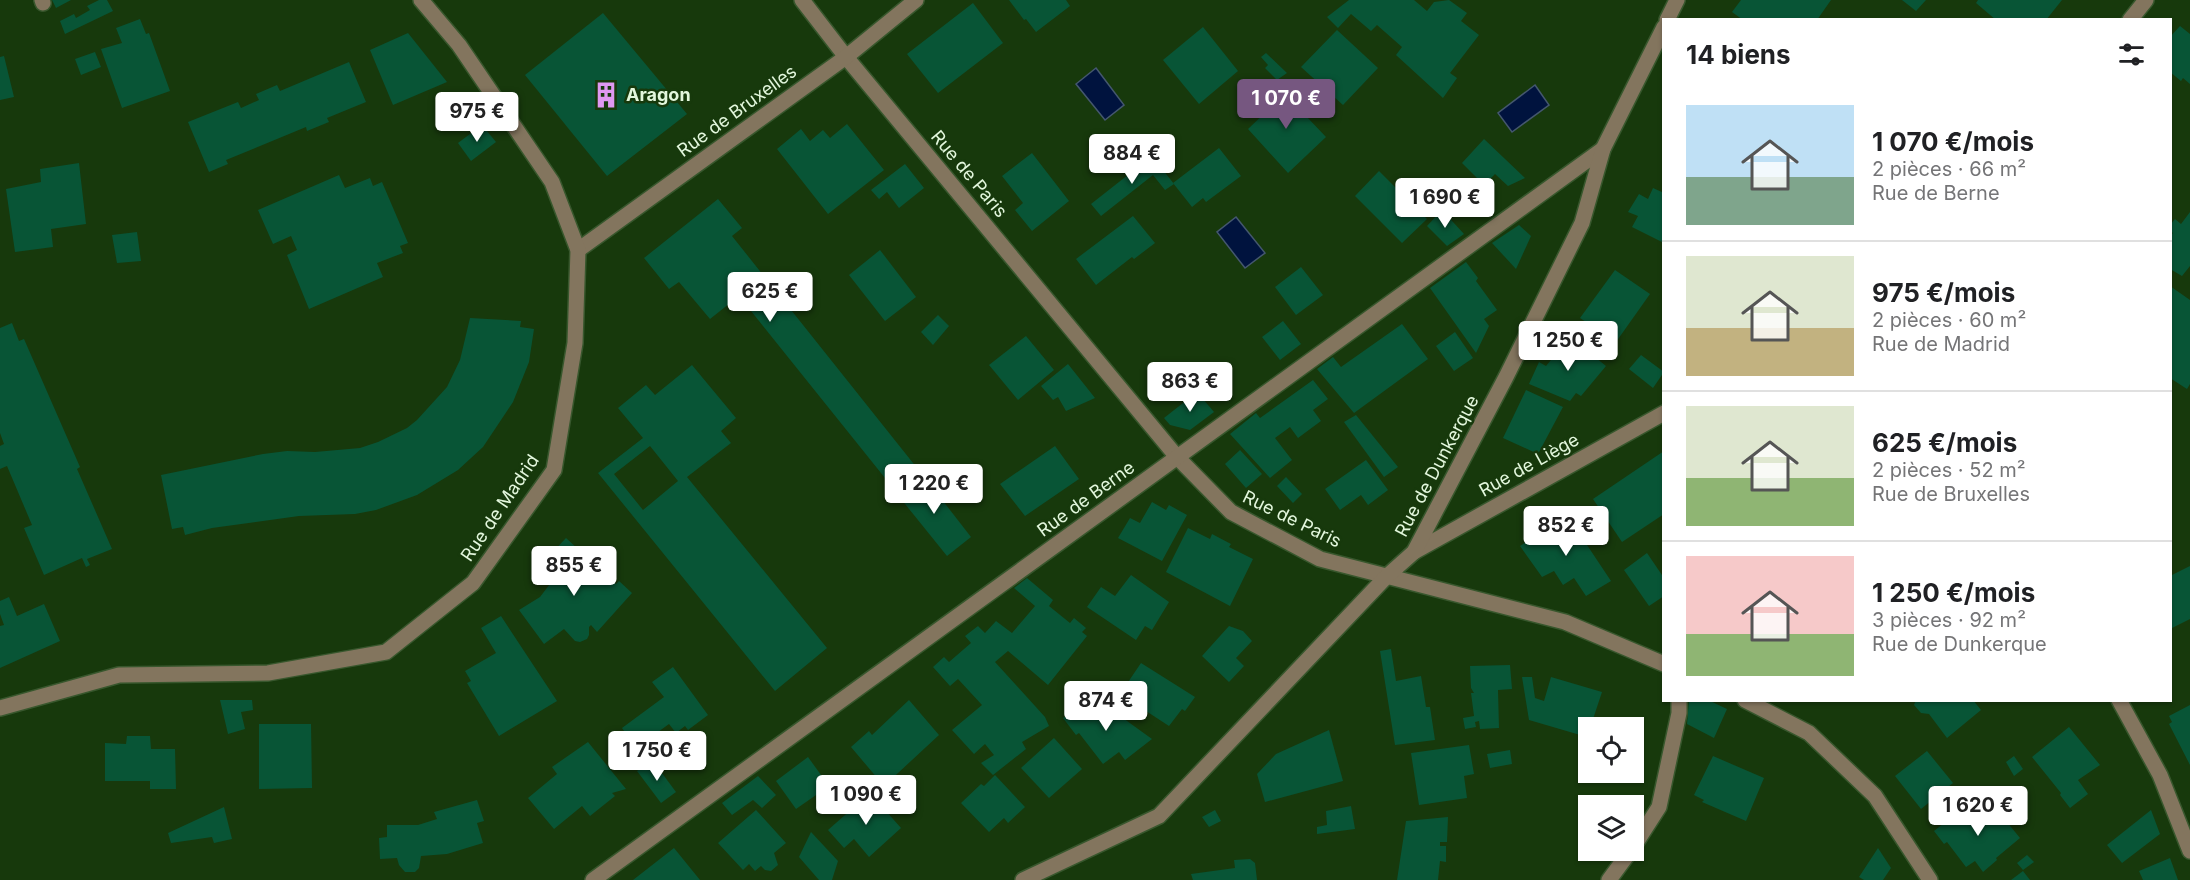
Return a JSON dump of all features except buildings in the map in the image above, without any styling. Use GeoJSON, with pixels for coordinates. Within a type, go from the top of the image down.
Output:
{"type":"FeatureCollection","features":[{"type":"Feature","properties":{"kind":"street","name":"Rue de Madrid"},"geometry":{"type":"LineString","coordinates":[[0,708],[119,675],[268,673],[386,652],[473,583],[554,470],[575,343],[578,250],[552,182],[459,45],[421,0]]}},
{"type":"Feature","properties":{"kind":"street","name":"Rue de Paris"},"geometry":{"type":"LineString","coordinates":[[802,0],[846,57],[1177,457],[1231,512],[1320,559],[1565,622],[1662,663]]}},
{"type":"Feature","properties":{"kind":"street","name":"Rue de Bruxelles"},"geometry":{"type":"LineString","coordinates":[[578,250],[846,57],[916,0]]}},
{"type":"Feature","properties":{"kind":"street"},"geometry":{"type":"LineString","coordinates":[[1668,18],[1677,0]]}},
{"type":"Feature","properties":{"kind":"street"},"geometry":{"type":"LineString","coordinates":[[2132,18],[2146,0]]}},
{"type":"Feature","properties":{"kind":"street","name":"Rue de Dunkerque"},"geometry":{"type":"LineString","coordinates":[[1023,880],[1159,816],[1386,577],[1414,552],[1506,377],[1582,223],[1603,149],[1662,31]]}},
{"type":"Feature","properties":{"kind":"street","name":"Rue de Berne"},"geometry":{"type":"LineString","coordinates":[[593,880],[1603,149]]}},
{"type":"Feature","properties":{"kind":"street","name":"Rue de Liège"},"geometry":{"type":"LineString","coordinates":[[1414,552],[1662,414]]}},
{"type":"Feature","properties":{"kind":"street"},"geometry":{"type":"LineString","coordinates":[[1644,830],[1659,807],[1679,713],[1679,702]]}},
{"type":"Feature","properties":{"kind":"street"},"geometry":{"type":"LineString","coordinates":[[1749,702],[1809,733],[1875,796],[1930,880]]}},
{"type":"Feature","properties":{"kind":"street"},"geometry":{"type":"LineString","coordinates":[[2120,702],[2160,775],[2190,851]]}},
{"type":"Feature","properties":{"kind":"street"},"geometry":{"type":"LineString","coordinates":[[1609,880],[1623,861]]}},
{"type":"Feature","properties":{"kind":"water"},"geometry":{"type":"Polygon","coordinates":[[[1096,68],[1124,105],[1105,120],[1076,84],[1096,68]]]}},
{"type":"Feature","properties":{"kind":"water"},"geometry":{"type":"Polygon","coordinates":[[[1535,85],[1549,105],[1512,132],[1498,113],[1535,85]]]}},
{"type":"Feature","properties":{"kind":"water"},"geometry":{"type":"Polygon","coordinates":[[[1236,217],[1265,253],[1245,268],[1217,232],[1236,217]]]}},
{"type":"Feature","properties":{"kind":"place","name":"Aragon"},"geometry":{"type":"Point","coordinates":[606,95]}}]}
